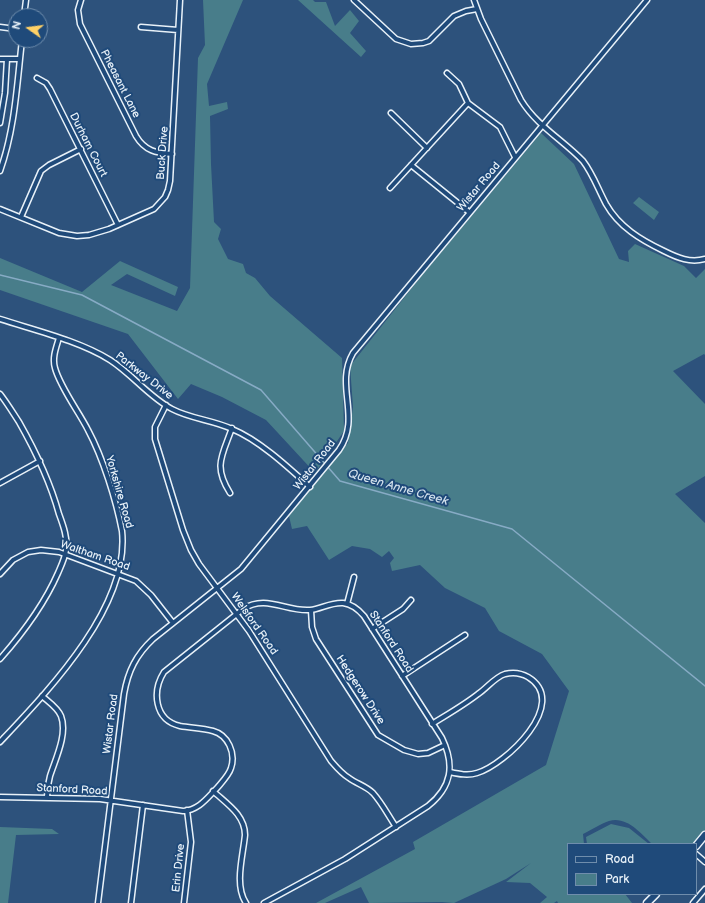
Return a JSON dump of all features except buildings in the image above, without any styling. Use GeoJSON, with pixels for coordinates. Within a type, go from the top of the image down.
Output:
{"type":"FeatureCollection","features":[{"type":"Feature","properties":{"kind":"main road"},"geometry":{"type":"LineString","coordinates":[[697,845],[705,835]]}},
{"type":"Feature","properties":{"kind":"main road"},"geometry":{"type":"LineString","coordinates":[[647,903],[655,895]]}},
{"type":"Feature","properties":{"kind":"street","name":"Pheasant Lane"},"geometry":{"type":"LineString","coordinates":[[81,0],[78,10],[80,24],[136,136],[149,150],[172,154]]}},
{"type":"Feature","properties":{"kind":"street","name":"Buck Drive"},"geometry":{"type":"LineString","coordinates":[[0,209],[68,235],[89,235],[147,213],[159,205],[169,188],[180,0]]}},
{"type":"Feature","properties":{"kind":"street"},"geometry":{"type":"LineString","coordinates":[[354,0],[396,38],[411,44],[429,41],[454,16],[466,11],[477,9]]}},
{"type":"Feature","properties":{"kind":"street"},"geometry":{"type":"LineString","coordinates":[[474,0],[521,100],[530,114],[583,161],[611,211],[631,232],[646,242],[679,258],[698,260],[705,259]]}},
{"type":"Feature","properties":{"kind":"street","name":"Wistar Road"},"geometry":{"type":"LineString","coordinates":[[98,903],[124,694],[128,674],[135,660],[145,646],[242,569],[310,487],[343,444],[348,431],[349,420],[345,378],[350,358],[469,212],[647,0]]}},
{"type":"Feature","properties":{"kind":"street"},"geometry":{"type":"LineString","coordinates":[[141,28],[178,30]]}},
{"type":"Feature","properties":{"kind":"street"},"geometry":{"type":"LineString","coordinates":[[0,171],[8,146],[13,119],[21,48]]}},
{"type":"Feature","properties":{"kind":"street"},"geometry":{"type":"LineString","coordinates":[[0,59],[20,59]]}},
{"type":"Feature","properties":{"kind":"street"},"geometry":{"type":"LineString","coordinates":[[0,123],[5,93],[7,59]]}},
{"type":"Feature","properties":{"kind":"street"},"geometry":{"type":"LineString","coordinates":[[446,73],[459,84],[468,103],[500,127],[515,157]]}},
{"type":"Feature","properties":{"kind":"street","name":"Durham Court"},"geometry":{"type":"LineString","coordinates":[[37,78],[46,83],[50,89],[118,225]]}},
{"type":"Feature","properties":{"kind":"street"},"geometry":{"type":"LineString","coordinates":[[390,188],[468,103]]}},
{"type":"Feature","properties":{"kind":"street"},"geometry":{"type":"LineString","coordinates":[[390,113],[427,148]]}},
{"type":"Feature","properties":{"kind":"street"},"geometry":{"type":"LineString","coordinates":[[21,217],[41,171],[49,165],[81,150]]}},
{"type":"Feature","properties":{"kind":"street"},"geometry":{"type":"LineString","coordinates":[[411,165],[469,212]]}},
{"type":"Feature","properties":{"kind":"street","name":"Parkway Drive"},"geometry":{"type":"LineString","coordinates":[[0,319],[91,350],[124,369],[147,391],[166,405],[185,414],[232,428],[255,441],[310,487]]}},
{"type":"Feature","properties":{"kind":"street","name":"Yorkshire Road"},"geometry":{"type":"LineString","coordinates":[[0,742],[42,696],[80,650],[104,609],[119,574],[123,549],[120,520],[96,446],[57,374],[54,360],[59,338]]}},
{"type":"Feature","properties":{"kind":"street"},"geometry":{"type":"LineString","coordinates":[[0,394],[15,416],[40,461],[49,481],[63,525],[66,542],[65,554],[56,578],[38,610],[28,626],[0,659]]}},
{"type":"Feature","properties":{"kind":"street","name":"Welsford Road"},"geometry":{"type":"LineString","coordinates":[[166,405],[155,427],[155,439],[186,540],[199,564],[253,637],[331,761],[350,779],[361,784],[373,793],[396,827]]}},
{"type":"Feature","properties":{"kind":"street"},"geometry":{"type":"LineString","coordinates":[[230,493],[222,477],[220,467],[221,455],[232,428]]}},
{"type":"Feature","properties":{"kind":"street"},"geometry":{"type":"LineString","coordinates":[[0,483],[40,461]]}},
{"type":"Feature","properties":{"kind":"street","name":"Waltham Road"},"geometry":{"type":"LineString","coordinates":[[0,574],[13,560],[28,552],[48,550],[65,554],[119,574],[140,584],[151,595],[173,623]]}},
{"type":"Feature","properties":{"kind":"street"},"geometry":{"type":"LineString","coordinates":[[187,810],[198,807],[227,776],[232,767],[232,753],[228,743],[221,735],[214,731],[179,726],[168,721],[160,712],[157,694],[158,683],[166,669],[247,606],[260,602],[295,609],[311,610],[332,604],[347,604],[354,577]]}},
{"type":"Feature","properties":{"kind":"street"},"geometry":{"type":"LineString","coordinates":[[372,628],[403,609],[411,600]]}},
{"type":"Feature","properties":{"kind":"street","name":"Stanford Road"},"geometry":{"type":"LineString","coordinates":[[264,903],[344,859],[396,827],[434,801],[444,790],[450,772],[448,754],[445,745],[372,628],[358,610],[347,604]]}},
{"type":"Feature","properties":{"kind":"street","name":"Hedgerow Drive"},"geometry":{"type":"LineString","coordinates":[[311,610],[312,627],[316,639],[376,733],[404,750],[418,754],[428,753],[445,745]]}},
{"type":"Feature","properties":{"kind":"street"},"geometry":{"type":"LineString","coordinates":[[402,676],[466,635]]}},
{"type":"Feature","properties":{"kind":"street"},"geometry":{"type":"LineString","coordinates":[[432,724],[478,695],[497,678],[505,674],[517,673],[526,676],[534,681],[541,691],[543,703],[541,712],[518,745],[510,753],[480,772],[470,775],[450,772]]}},
{"type":"Feature","properties":{"kind":"street"},"geometry":{"type":"LineString","coordinates":[[42,696],[57,710],[61,716],[63,727],[60,747],[49,778],[47,798]]}},
{"type":"Feature","properties":{"kind":"street"},"geometry":{"type":"LineString","coordinates":[[214,791],[236,812],[243,822],[245,835],[240,886],[246,903]]}},
{"type":"Feature","properties":{"kind":"street","name":"Stanford Road"},"geometry":{"type":"LineString","coordinates":[[0,797],[93,799],[187,810]]}},
{"type":"Feature","properties":{"kind":"street"},"geometry":{"type":"LineString","coordinates":[[131,903],[143,805]]}},
{"type":"Feature","properties":{"kind":"street","name":"Erin Drive"},"geometry":{"type":"LineString","coordinates":[[184,903],[191,842],[187,810]]}},
{"type":"Feature","properties":{"kind":"street"},"geometry":{"type":"LineString","coordinates":[[697,855],[705,862]]}},
{"type":"Feature","properties":{"kind":"street"},"geometry":{"type":"LineString","coordinates":[[693,903],[705,889]]}},
{"type":"Feature","properties":{"kind":"green space"},"geometry":{"type":"Polygon","coordinates":[[[203,0],[243,0],[207,84],[209,106],[227,102],[228,109],[210,116],[214,222],[221,229],[218,239],[228,259],[243,264],[246,273],[255,278],[270,296],[342,358],[344,431],[315,473],[266,420],[222,397],[191,384],[178,399],[128,334],[0,290],[0,258],[82,292],[120,261],[178,287],[175,296],[127,274],[111,285],[177,311],[190,288],[198,58],[205,45],[203,0]]]}},
{"type":"Feature","properties":{"kind":"green space"},"geometry":{"type":"Polygon","coordinates":[[[298,0],[326,2],[335,26],[350,10],[359,21],[350,33],[366,51],[361,57],[298,0]]]}},
{"type":"Feature","properties":{"kind":"green space"},"geometry":{"type":"Polygon","coordinates":[[[541,133],[574,164],[619,259],[629,262],[628,251],[635,244],[684,266],[696,278],[705,269],[705,355],[704,354],[673,371],[705,404],[705,476],[675,494],[705,523],[705,830],[694,843],[651,843],[633,826],[616,820],[606,822],[583,834],[584,843],[567,843],[567,895],[626,895],[632,903],[558,903],[557,901],[554,903],[540,903],[547,897],[530,883],[506,882],[531,863],[506,879],[454,903],[369,903],[361,887],[325,903],[316,903],[415,849],[413,842],[546,765],[569,691],[542,654],[499,631],[485,608],[445,588],[420,565],[392,571],[390,563],[394,558],[389,551],[382,557],[370,549],[352,546],[329,560],[307,526],[292,529],[289,516],[348,443],[353,407],[350,366],[419,279],[541,133]]]}},
{"type":"Feature","properties":{"kind":"green space"},"geometry":{"type":"Polygon","coordinates":[[[639,197],[659,212],[654,220],[633,203],[639,197]]]}},
{"type":"Feature","properties":{"kind":"green space"},"geometry":{"type":"Polygon","coordinates":[[[611,824],[629,828],[648,843],[587,843],[586,837],[611,824]]]}},
{"type":"Feature","properties":{"kind":"green space"},"geometry":{"type":"Polygon","coordinates":[[[0,827],[52,829],[59,834],[16,835],[8,903],[0,903],[0,827]]]}},
{"type":"Feature","properties":{"kind":"waterway","name":"Queen Anne Creek"},"geometry":{"type":"LineString","coordinates":[[0,275],[82,295],[261,390],[340,481],[512,529],[705,686]]}}]}
